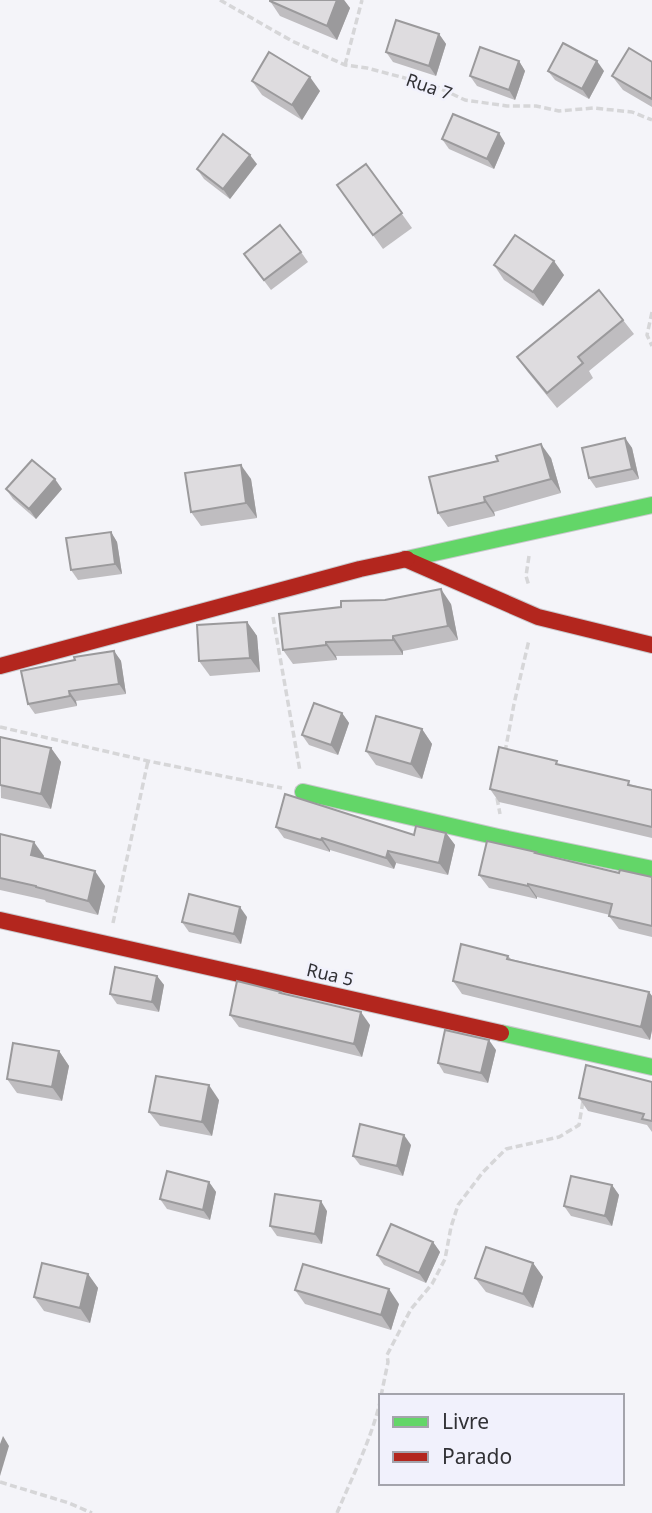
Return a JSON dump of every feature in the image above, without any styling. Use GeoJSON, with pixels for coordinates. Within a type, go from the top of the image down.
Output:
{"type":"FeatureCollection","features":[{"type":"Feature","properties":{"kind":"street"},"geometry":{"type":"LineString","coordinates":[[0,666],[405,559],[652,505]]}},
{"type":"Feature","properties":{"kind":"street"},"geometry":{"type":"LineString","coordinates":[[405,559],[538,617],[652,645]]}},
{"type":"Feature","properties":{"kind":"street"},"geometry":{"type":"LineString","coordinates":[[303,792],[652,869]]}},
{"type":"Feature","properties":{"kind":"street","name":"Rua 5"},"geometry":{"type":"LineString","coordinates":[[0,920],[652,1066]]}},
{"type":"Feature","properties":{"kind":"path","name":"Rua 7"},"geometry":{"type":"LineString","coordinates":[[220,0],[292,41],[345,65],[435,86],[465,100],[507,106],[536,106],[559,111],[593,108],[632,112],[652,120]]}},
{"type":"Feature","properties":{"kind":"path"},"geometry":{"type":"LineString","coordinates":[[345,65],[362,0]]}},
{"type":"Feature","properties":{"kind":"path"},"geometry":{"type":"LineString","coordinates":[[652,312],[647,335],[652,346]]}},
{"type":"Feature","properties":{"kind":"path"},"geometry":{"type":"LineString","coordinates":[[529,586],[526,576],[529,551],[537,531]]}},
{"type":"Feature","properties":{"kind":"path"},"geometry":{"type":"LineString","coordinates":[[0,727],[148,761],[303,792],[270,594]]}},
{"type":"Feature","properties":{"kind":"path"},"geometry":{"type":"LineString","coordinates":[[504,758],[518,682],[531,632],[538,617]]}},
{"type":"Feature","properties":{"kind":"path"},"geometry":{"type":"LineString","coordinates":[[108,945],[148,761]]}},
{"type":"Feature","properties":{"kind":"path"},"geometry":{"type":"LineString","coordinates":[[498,837],[501,821],[497,799],[499,789]]}},
{"type":"Feature","properties":{"kind":"path"},"geometry":{"type":"LineString","coordinates":[[382,1394],[387,1355],[411,1309],[432,1284],[445,1259],[458,1205],[483,1172],[506,1149],[559,1137],[579,1125],[585,1091]]}},
{"type":"Feature","properties":{"kind":"path"},"geometry":{"type":"LineString","coordinates":[[337,1513],[367,1443],[379,1407]]}},
{"type":"Feature","properties":{"kind":"path"},"geometry":{"type":"LineString","coordinates":[[0,1482],[69,1503],[92,1513]]}},
{"type":"Feature","properties":{"kind":"building"},"geometry":{"type":"Polygon","coordinates":[[[270,0],[337,0],[327,26],[270,0]]]}},
{"type":"Feature","properties":{"kind":"building"},"geometry":{"type":"Polygon","coordinates":[[[396,20],[439,34],[429,66],[386,52],[396,20]]]}},
{"type":"Feature","properties":{"kind":"building"},"geometry":{"type":"Polygon","coordinates":[[[563,43],[597,61],[582,89],[548,71],[563,43]]]}},
{"type":"Feature","properties":{"kind":"building"},"geometry":{"type":"Polygon","coordinates":[[[480,47],[519,61],[509,90],[470,76],[480,47]]]}},
{"type":"Feature","properties":{"kind":"building"},"geometry":{"type":"Polygon","coordinates":[[[629,48],[652,62],[652,99],[612,76],[629,48]]]}},
{"type":"Feature","properties":{"kind":"building"},"geometry":{"type":"Polygon","coordinates":[[[269,52],[310,77],[292,105],[252,81],[269,52]]]}},
{"type":"Feature","properties":{"kind":"building"},"geometry":{"type":"Polygon","coordinates":[[[453,114],[499,133],[487,159],[442,139],[453,114]]]}},
{"type":"Feature","properties":{"kind":"building"},"geometry":{"type":"Polygon","coordinates":[[[223,134],[250,155],[223,189],[197,169],[223,134]]]}},
{"type":"Feature","properties":{"kind":"building"},"geometry":{"type":"Polygon","coordinates":[[[366,164],[402,213],[373,235],[337,185],[366,164]]]}},
{"type":"Feature","properties":{"kind":"building"},"geometry":{"type":"Polygon","coordinates":[[[280,225],[301,252],[264,280],[244,254],[280,225]]]}},
{"type":"Feature","properties":{"kind":"building"},"geometry":{"type":"Polygon","coordinates":[[[515,235],[554,261],[533,292],[494,265],[515,235]]]}},
{"type":"Feature","properties":{"kind":"building"},"geometry":{"type":"Polygon","coordinates":[[[599,290],[623,320],[578,357],[583,363],[547,393],[517,357],[599,290]]]}},
{"type":"Feature","properties":{"kind":"building"},"geometry":{"type":"Polygon","coordinates":[[[625,438],[632,469],[589,478],[582,448],[625,438]]]}},
{"type":"Feature","properties":{"kind":"building"},"geometry":{"type":"Polygon","coordinates":[[[541,444],[551,479],[484,497],[485,502],[438,513],[429,477],[498,461],[496,456],[541,444]]]}},
{"type":"Feature","properties":{"kind":"building"},"geometry":{"type":"Polygon","coordinates":[[[32,460],[55,479],[29,509],[6,489],[32,460]]]}},
{"type":"Feature","properties":{"kind":"building"},"geometry":{"type":"Polygon","coordinates":[[[241,465],[246,503],[191,512],[185,473],[241,465]]]}},
{"type":"Feature","properties":{"kind":"building"},"geometry":{"type":"Polygon","coordinates":[[[111,532],[115,564],[71,570],[66,538],[111,532]]]}},
{"type":"Feature","properties":{"kind":"building"},"geometry":{"type":"Polygon","coordinates":[[[441,589],[448,626],[393,636],[393,640],[326,642],[326,645],[283,650],[279,614],[341,607],[341,601],[385,600],[441,589]]]}},
{"type":"Feature","properties":{"kind":"building"},"geometry":{"type":"Polygon","coordinates":[[[247,622],[250,658],[199,661],[197,625],[247,622]]]}},
{"type":"Feature","properties":{"kind":"building"},"geometry":{"type":"Polygon","coordinates":[[[114,651],[119,684],[69,691],[70,696],[28,704],[21,671],[75,660],[74,657],[114,651]]]}},
{"type":"Feature","properties":{"kind":"building"},"geometry":{"type":"Polygon","coordinates":[[[314,703],[342,713],[331,745],[302,735],[314,703]]]}},
{"type":"Feature","properties":{"kind":"building"},"geometry":{"type":"Polygon","coordinates":[[[376,716],[422,729],[411,764],[366,751],[376,716]]]}},
{"type":"Feature","properties":{"kind":"building"},"geometry":{"type":"Polygon","coordinates":[[[0,737],[51,748],[41,794],[0,785],[0,737]]]}},
{"type":"Feature","properties":{"kind":"building"},"geometry":{"type":"Polygon","coordinates":[[[499,747],[629,781],[628,785],[652,790],[652,827],[490,789],[499,747]]]}},
{"type":"Feature","properties":{"kind":"building"},"geometry":{"type":"Polygon","coordinates":[[[285,794],[414,835],[416,826],[446,833],[439,863],[388,851],[386,858],[276,827],[285,794]]]}},
{"type":"Feature","properties":{"kind":"building"},"geometry":{"type":"Polygon","coordinates":[[[0,834],[34,842],[31,855],[95,871],[88,901],[0,878],[0,834]]]}},
{"type":"Feature","properties":{"kind":"building"},"geometry":{"type":"Polygon","coordinates":[[[487,841],[619,873],[620,870],[652,877],[652,926],[609,916],[612,904],[479,875],[487,841]]]}},
{"type":"Feature","properties":{"kind":"building"},"geometry":{"type":"Polygon","coordinates":[[[189,894],[240,907],[234,934],[182,922],[189,894]]]}},
{"type":"Feature","properties":{"kind":"building"},"geometry":{"type":"Polygon","coordinates":[[[461,944],[508,956],[507,959],[649,992],[641,1027],[453,981],[461,944]]]}},
{"type":"Feature","properties":{"kind":"building"},"geometry":{"type":"Polygon","coordinates":[[[115,967],[157,976],[152,1002],[110,994],[115,967]]]}},
{"type":"Feature","properties":{"kind":"building"},"geometry":{"type":"Polygon","coordinates":[[[237,981],[361,1012],[354,1044],[230,1015],[237,981]]]}},
{"type":"Feature","properties":{"kind":"building"},"geometry":{"type":"Polygon","coordinates":[[[445,1030],[489,1040],[481,1073],[438,1063],[445,1030]]]}},
{"type":"Feature","properties":{"kind":"building"},"geometry":{"type":"Polygon","coordinates":[[[13,1043],[59,1051],[52,1087],[7,1079],[13,1043]]]}},
{"type":"Feature","properties":{"kind":"building"},"geometry":{"type":"Polygon","coordinates":[[[586,1065],[652,1082],[652,1121],[642,1119],[644,1114],[579,1098],[586,1065]]]}},
{"type":"Feature","properties":{"kind":"building"},"geometry":{"type":"Polygon","coordinates":[[[156,1076],[209,1085],[202,1122],[149,1112],[156,1076]]]}},
{"type":"Feature","properties":{"kind":"building"},"geometry":{"type":"Polygon","coordinates":[[[360,1124],[404,1135],[397,1166],[353,1156],[360,1124]]]}},
{"type":"Feature","properties":{"kind":"building"},"geometry":{"type":"Polygon","coordinates":[[[167,1171],[209,1182],[203,1210],[160,1199],[167,1171]]]}},
{"type":"Feature","properties":{"kind":"building"},"geometry":{"type":"Polygon","coordinates":[[[571,1176],[612,1185],[605,1216],[564,1206],[571,1176]]]}},
{"type":"Feature","properties":{"kind":"building"},"geometry":{"type":"Polygon","coordinates":[[[275,1194],[321,1201],[315,1234],[270,1226],[275,1194]]]}},
{"type":"Feature","properties":{"kind":"building"},"geometry":{"type":"Polygon","coordinates":[[[391,1224],[433,1242],[419,1273],[377,1255],[391,1224]]]}},
{"type":"Feature","properties":{"kind":"building"},"geometry":{"type":"Polygon","coordinates":[[[486,1247],[533,1263],[523,1294],[475,1278],[486,1247]]]}},
{"type":"Feature","properties":{"kind":"building"},"geometry":{"type":"Polygon","coordinates":[[[42,1263],[88,1274],[80,1308],[34,1297],[42,1263]]]}},
{"type":"Feature","properties":{"kind":"building"},"geometry":{"type":"Polygon","coordinates":[[[303,1264],[389,1289],[381,1315],[295,1290],[303,1264]]]}},
{"type":"Feature","properties":{"kind":"traffic: fast"},"geometry":{"type":"LineString","coordinates":[[407,559],[652,505]]}},
{"type":"Feature","properties":{"kind":"traffic: fast"},"geometry":{"type":"LineString","coordinates":[[303,792],[652,869]]}},
{"type":"Feature","properties":{"kind":"traffic: fast"},"geometry":{"type":"LineString","coordinates":[[501,1033],[652,1067]]}},
{"type":"Feature","properties":{"kind":"traffic: jam"},"geometry":{"type":"LineString","coordinates":[[405,559],[538,617],[652,645]]}},
{"type":"Feature","properties":{"kind":"traffic: jam"},"geometry":{"type":"LineString","coordinates":[[0,666],[360,569],[407,559]]}},
{"type":"Feature","properties":{"kind":"traffic: jam"},"geometry":{"type":"LineString","coordinates":[[0,920],[501,1033]]}}]}
